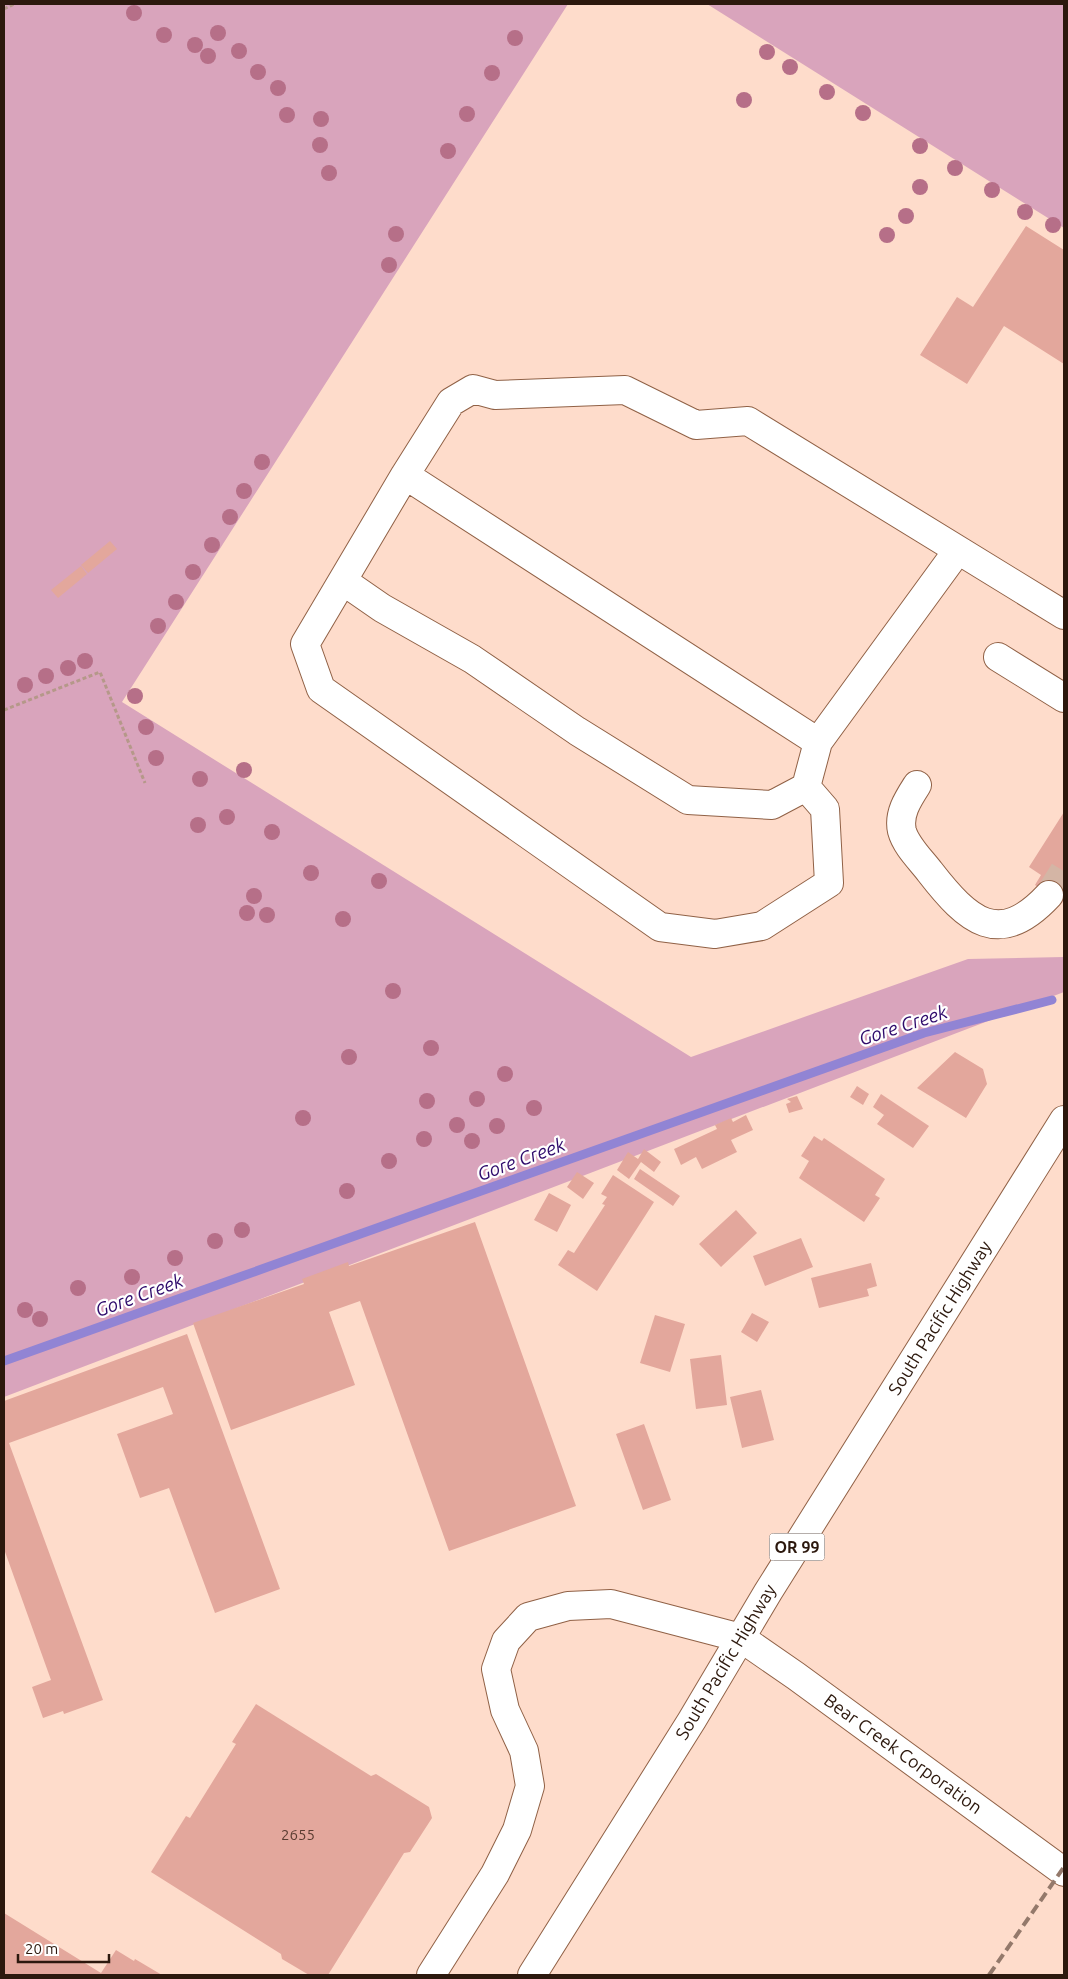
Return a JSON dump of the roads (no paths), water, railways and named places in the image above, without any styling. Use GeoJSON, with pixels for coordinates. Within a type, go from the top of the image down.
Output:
{"type":"FeatureCollection","features":[{"type":"Feature","properties":{"kind":"main road"},"geometry":{"type":"LineString","coordinates":[[806,787],[825,809],[829,883],[762,926],[715,934],[660,927],[321,689],[305,644],[405,475],[451,402],[473,388],[495,395],[625,390],[696,425],[748,421],[1064,615]]}},
{"type":"Feature","properties":{"kind":"main road"},"geometry":{"type":"LineString","coordinates":[[405,475],[818,742]]}},
{"type":"Feature","properties":{"kind":"main road"},"geometry":{"type":"LineString","coordinates":[[342,580],[382,608],[472,659],[577,731],[688,800],[772,805],[806,787],[818,742],[958,550]]}},
{"type":"Feature","properties":{"kind":"main road"},"geometry":{"type":"LineString","coordinates":[[998,657],[1064,698]]}},
{"type":"Feature","properties":{"kind":"main road"},"geometry":{"type":"LineString","coordinates":[[917,785],[908,799],[902,814],[902,831],[909,845],[938,882],[974,918],[989,924],[1006,925],[1019,920],[1035,910],[1049,895]]}},
{"type":"Feature","properties":{"kind":"main road","name":"South Pacific Highway"},"geometry":{"type":"LineString","coordinates":[[532,1975],[1064,1120]]}},
{"type":"Feature","properties":{"kind":"main road","name":"Bear Creek Corporation"},"geometry":{"type":"LineString","coordinates":[[431,1975],[495,1874],[517,1830],[530,1786],[524,1751],[505,1710],[496,1669],[506,1641],[528,1617],[568,1606],[611,1604],[741,1638],[1064,1872]]}},
{"type":"Feature","properties":{"kind":"waterway","name":"Gore Creek"},"geometry":{"type":"LineString","coordinates":[[4,1361],[924,1033],[1052,1000]]}},
{"type":"Feature","properties":{"kind":"tunnel"},"geometry":{"type":"LineString","coordinates":[[1049,895],[1064,871]]}},
{"type":"Feature","properties":{"kind":"railway"},"geometry":{"type":"LineString","coordinates":[[989,1975],[1064,1867]]}}]}
